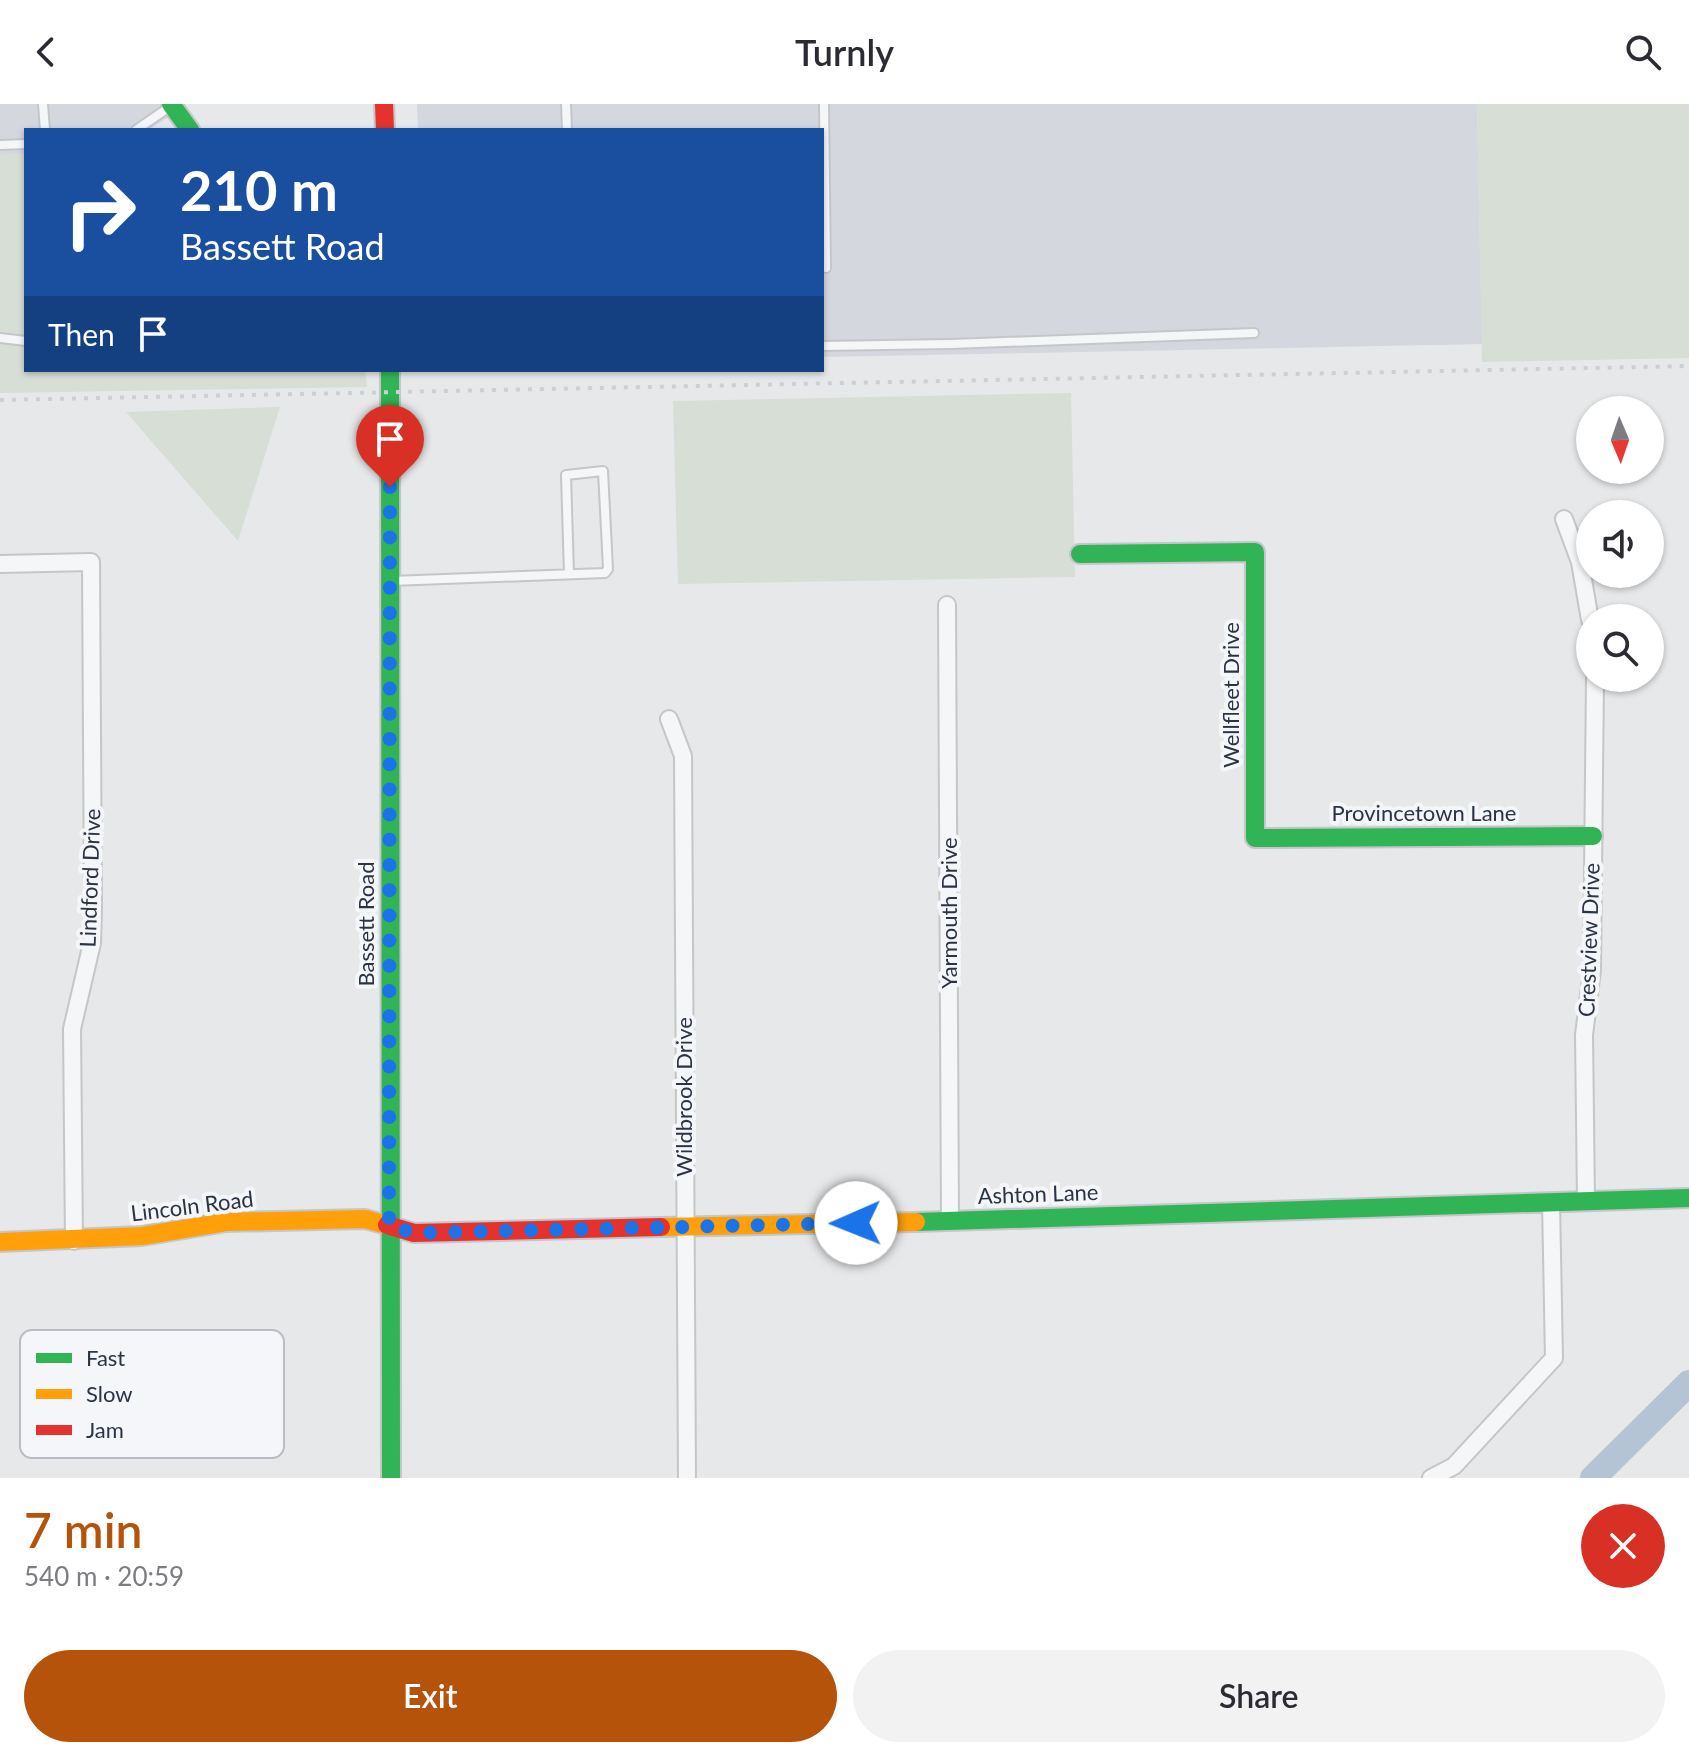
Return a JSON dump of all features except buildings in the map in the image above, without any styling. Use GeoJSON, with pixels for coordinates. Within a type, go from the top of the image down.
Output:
{"type":"FeatureCollection","features":[{"type":"Feature","properties":{"kind":"street"},"geometry":{"type":"LineString","coordinates":[[171,104],[189,128]]}},
{"type":"Feature","properties":{"kind":"street"},"geometry":{"type":"LineString","coordinates":[[384,104],[385,128]]}},
{"type":"Feature","properties":{"kind":"street","name":"Bassett Road"},"geometry":{"type":"LineString","coordinates":[[390,372],[391,1478]]}},
{"type":"Feature","properties":{"kind":"street"},"geometry":{"type":"LineString","coordinates":[[1564,519],[1580,562],[1587,604]]}},
{"type":"Feature","properties":{"kind":"street","name":"Wellfleet Drive"},"geometry":{"type":"LineString","coordinates":[[1080,554],[1255,552],[1255,838]]}},
{"type":"Feature","properties":{"kind":"street","name":"Lindford Drive"},"geometry":{"type":"LineString","coordinates":[[0,564],[91,562],[93,907],[92,943],[72,1029],[74,1241]]}},
{"type":"Feature","properties":{"kind":"street","name":"Yarmouth Drive"},"geometry":{"type":"LineString","coordinates":[[947,605],[950,1221]]}},
{"type":"Feature","properties":{"kind":"street","name":"Crestview Drive"},"geometry":{"type":"LineString","coordinates":[[1586,1202],[1584,1035],[1592,970],[1595,692]]}},
{"type":"Feature","properties":{"kind":"street","name":"Wildbrook Drive"},"geometry":{"type":"LineString","coordinates":[[669,719],[683,756],[687,1478]]}},
{"type":"Feature","properties":{"kind":"street","name":"Provincetown Lane"},"geometry":{"type":"LineString","coordinates":[[1255,838],[1593,836]]}},
{"type":"Feature","properties":{"kind":"street","name":"Ashton Lane"},"geometry":{"type":"LineString","coordinates":[[389,1226],[414,1233],[950,1221],[1689,1198]]}},
{"type":"Feature","properties":{"kind":"street"},"geometry":{"type":"LineString","coordinates":[[1431,1478],[1454,1466],[1554,1358],[1551,1202]]}},
{"type":"Feature","properties":{"kind":"street","name":"Lincoln Road"},"geometry":{"type":"LineString","coordinates":[[0,1242],[142,1236],[226,1222],[365,1219],[389,1226]]}},
{"type":"Feature","properties":{"kind":"lane"},"geometry":{"type":"LineString","coordinates":[[43,104],[45,128]]}},
{"type":"Feature","properties":{"kind":"lane"},"geometry":{"type":"LineString","coordinates":[[139,128],[171,104]]}},
{"type":"Feature","properties":{"kind":"lane"},"geometry":{"type":"LineString","coordinates":[[566,104],[567,128]]}},
{"type":"Feature","properties":{"kind":"lane"},"geometry":{"type":"LineString","coordinates":[[824,104],[826,268]]}},
{"type":"Feature","properties":{"kind":"lane"},"geometry":{"type":"LineString","coordinates":[[0,145],[24,144]]}},
{"type":"Feature","properties":{"kind":"lane"},"geometry":{"type":"LineString","coordinates":[[824,346],[1254,333]]}},
{"type":"Feature","properties":{"kind":"lane"},"geometry":{"type":"LineString","coordinates":[[0,338],[24,341]]}},
{"type":"Feature","properties":{"kind":"lane"},"geometry":{"type":"LineString","coordinates":[[390,581],[569,574],[607,572],[603,471],[566,475],[569,574]]}},
{"type":"Feature","properties":{"kind":"shaded area"},"geometry":{"type":"Polygon","coordinates":[[[0,104],[160,104],[169,117],[151,128],[24,128],[24,154],[0,155],[0,104]]]}},
{"type":"Feature","properties":{"kind":"shaded area"},"geometry":{"type":"Polygon","coordinates":[[[417,104],[1477,104],[1482,344],[824,357],[824,128],[418,128],[417,104]]]}},
{"type":"Feature","properties":{"kind":"shaded area"},"geometry":{"type":"Polygon","coordinates":[[[1477,104],[1689,104],[1689,358],[1482,362],[1477,104]]]}},
{"type":"Feature","properties":{"kind":"shaded area"},"geometry":{"type":"Polygon","coordinates":[[[24,154],[24,372],[365,372],[367,387],[0,393],[0,155],[24,154]]]}},
{"type":"Feature","properties":{"kind":"shaded area"},"geometry":{"type":"Polygon","coordinates":[[[1071,393],[1075,577],[678,584],[673,401],[1071,393]]]}},
{"type":"Feature","properties":{"kind":"shaded area"},"geometry":{"type":"Polygon","coordinates":[[[280,407],[238,541],[126,412],[280,407]]]}},
{"type":"Feature","properties":{"kind":"waterway"},"geometry":{"type":"LineString","coordinates":[[1593,1478],[1689,1383]]}},
{"type":"Feature","properties":{"kind":"railway"},"geometry":{"type":"LineString","coordinates":[[0,400],[1689,366]]}},
{"type":"Feature","properties":{"kind":"traffic: fast"},"geometry":{"type":"LineString","coordinates":[[171,104],[189,128]]}},
{"type":"Feature","properties":{"kind":"traffic: fast"},"geometry":{"type":"LineString","coordinates":[[390,372],[391,1478]]}},
{"type":"Feature","properties":{"kind":"traffic: fast"},"geometry":{"type":"LineString","coordinates":[[1080,554],[1255,552],[1255,838],[1593,836]]}},
{"type":"Feature","properties":{"kind":"traffic: fast"},"geometry":{"type":"LineString","coordinates":[[916,1222],[1689,1198]]}},
{"type":"Feature","properties":{"kind":"traffic: slow"},"geometry":{"type":"LineString","coordinates":[[0,1242],[142,1236],[226,1222],[365,1219],[387,1225]]}},
{"type":"Feature","properties":{"kind":"traffic: slow"},"geometry":{"type":"LineString","coordinates":[[661,1227],[916,1222]]}},
{"type":"Feature","properties":{"kind":"traffic: jam"},"geometry":{"type":"LineString","coordinates":[[384,104],[385,128]]}},
{"type":"Feature","properties":{"kind":"traffic: jam"},"geometry":{"type":"LineString","coordinates":[[387,1225],[414,1233],[661,1227]]}},
{"type":"Feature","properties":{"kind":"route"},"geometry":{"type":"LineString","coordinates":[[390,487],[389,1226],[414,1233],[856,1223]]}}]}
